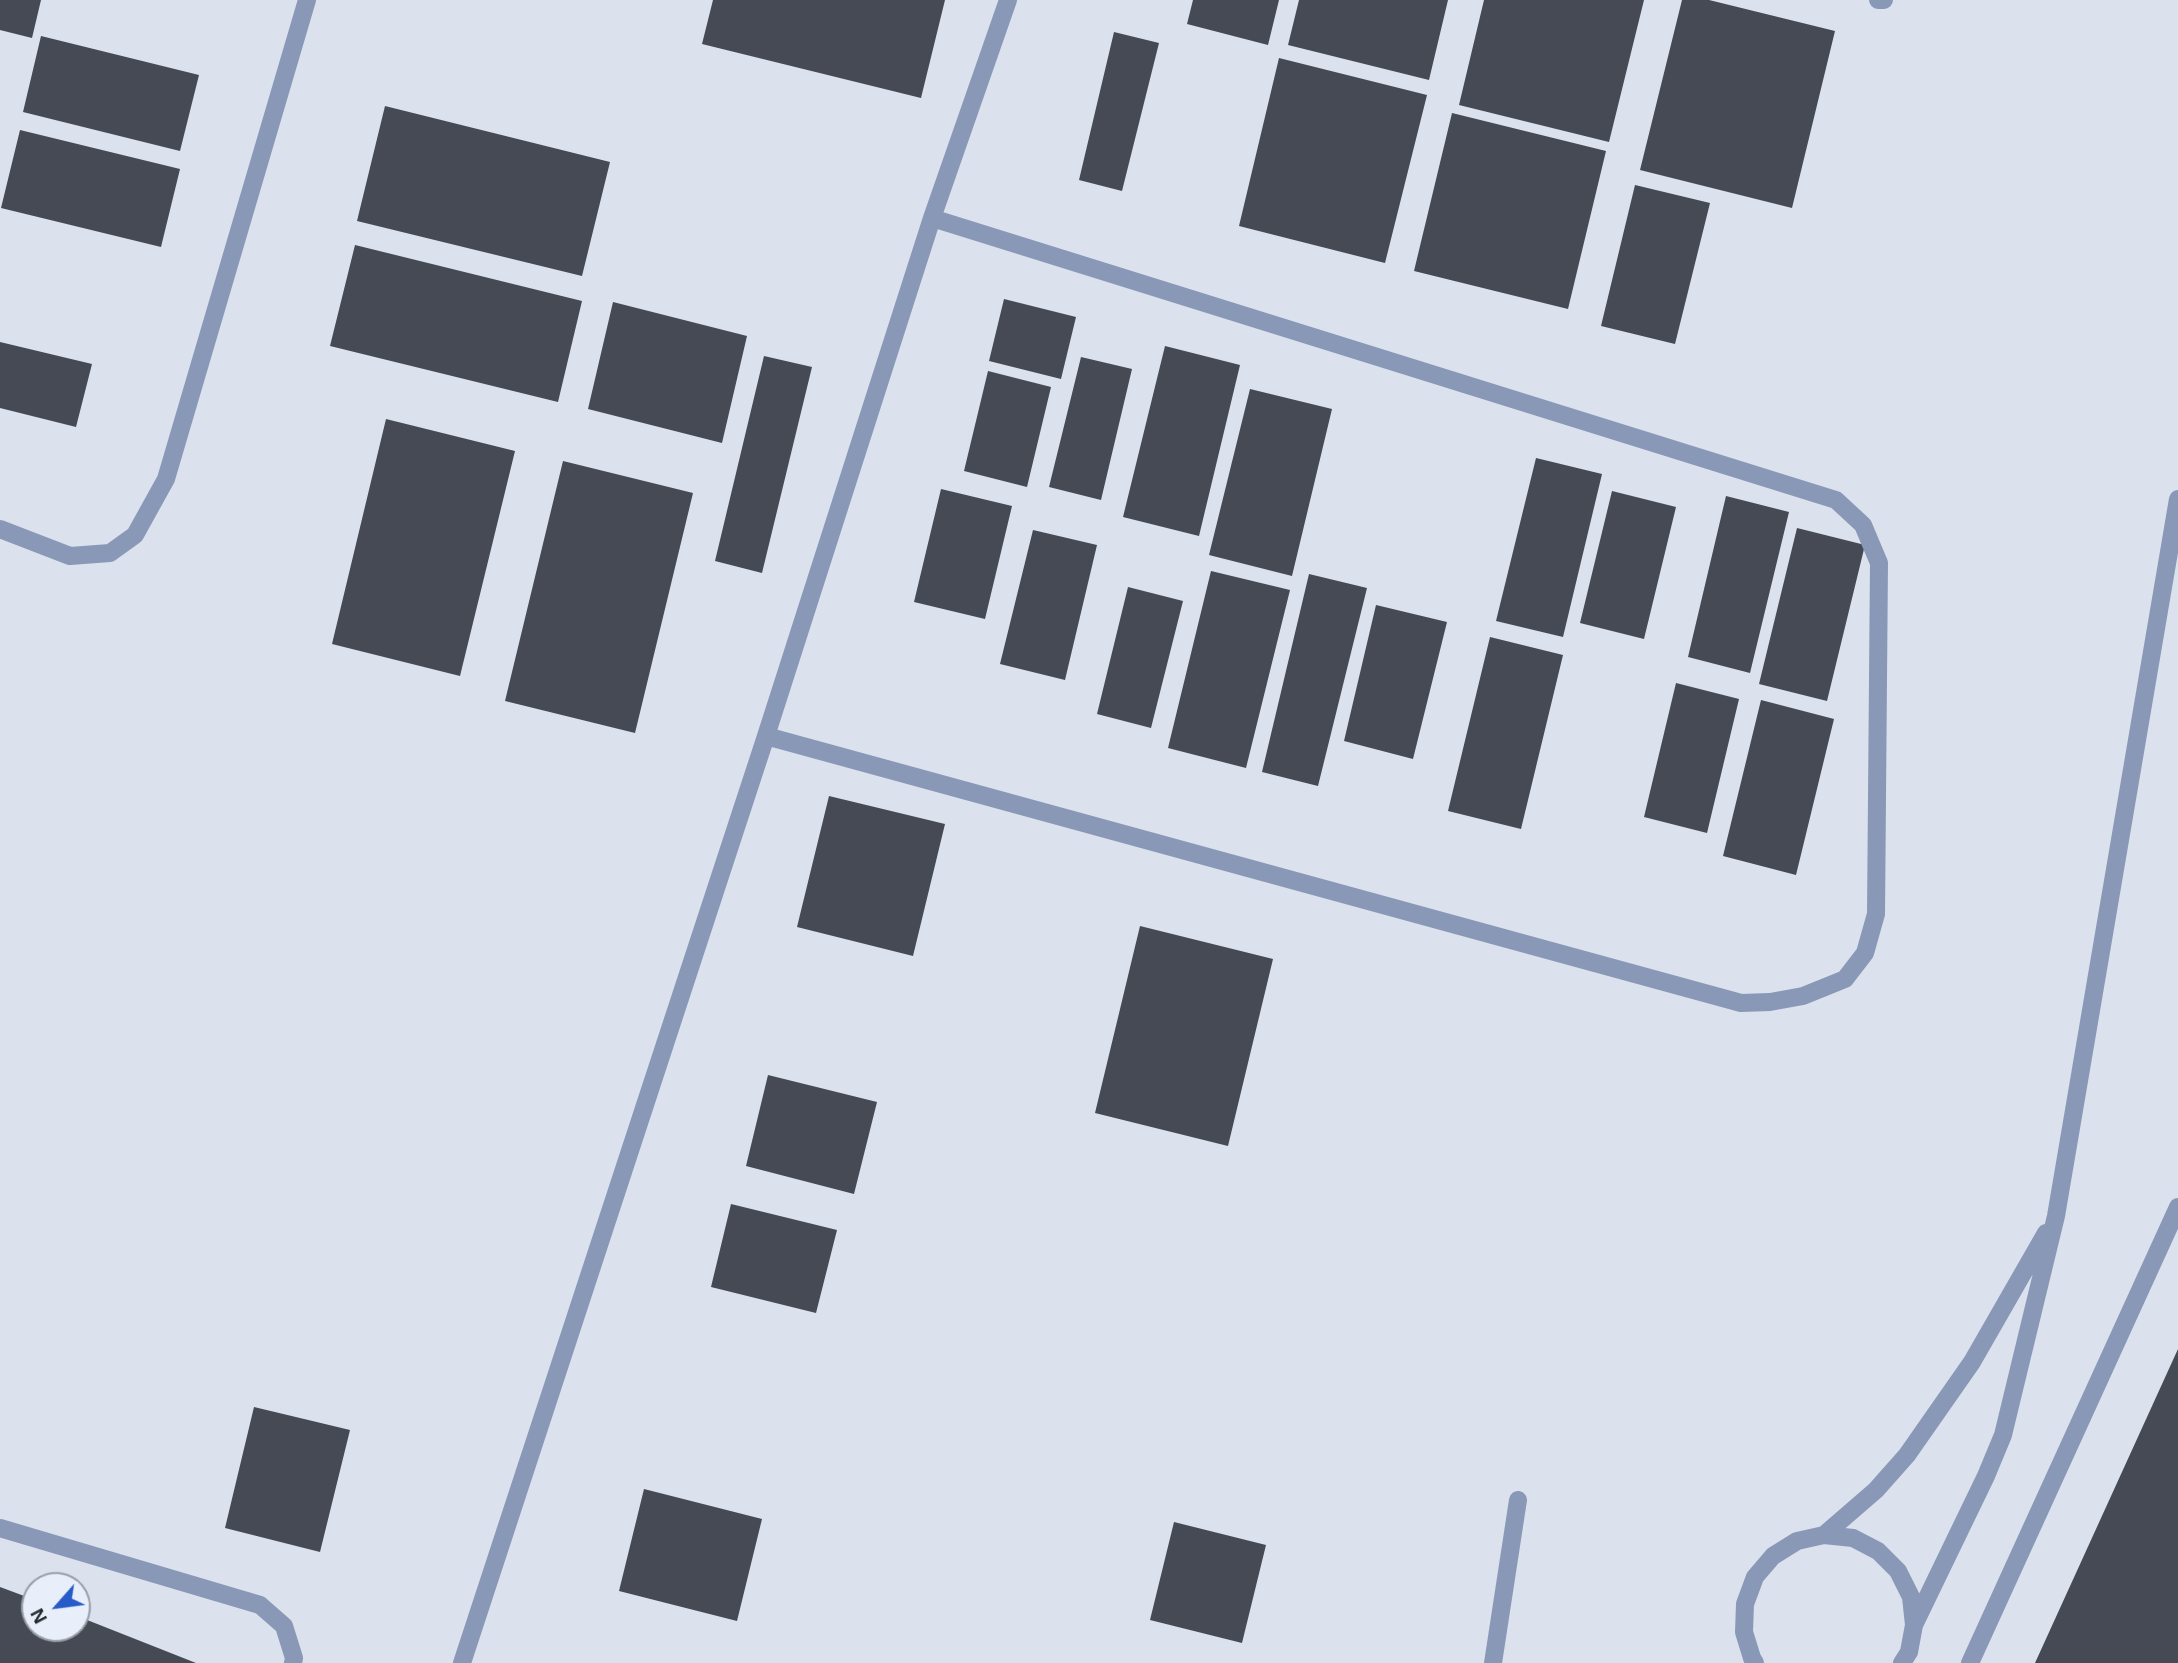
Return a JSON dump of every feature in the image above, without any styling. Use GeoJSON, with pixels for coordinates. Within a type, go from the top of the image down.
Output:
{"type":"FeatureCollection","features":[{"type":"Feature","properties":{"kind":"lane"},"geometry":{"type":"LineString","coordinates":[[0,530],[70,556],[110,553],[135,536],[166,479],[307,0]]}},
{"type":"Feature","properties":{"kind":"lane"},"geometry":{"type":"LineString","coordinates":[[462,1663],[766,736],[932,218],[1008,0]]}},
{"type":"Feature","properties":{"kind":"lane"},"geometry":{"type":"LineString","coordinates":[[1878,0],[1884,0]]}},
{"type":"Feature","properties":{"kind":"lane"},"geometry":{"type":"LineString","coordinates":[[766,736],[1741,1003],[1770,1002],[1803,996],[1845,979],[1865,953],[1876,914],[1879,563],[1863,525],[1836,500],[932,218]]}},
{"type":"Feature","properties":{"kind":"lane"},"geometry":{"type":"LineString","coordinates":[[1902,1663],[1909,1653],[1914,1625],[2003,1435],[2056,1216],[2178,499]]}},
{"type":"Feature","properties":{"kind":"lane"},"geometry":{"type":"LineString","coordinates":[[1970,1663],[2178,1207]]}},
{"type":"Feature","properties":{"kind":"lane"},"geometry":{"type":"LineString","coordinates":[[1824,1535],[1876,1490],[1907,1455],[1972,1362],[2056,1216]]}},
{"type":"Feature","properties":{"kind":"lane"},"geometry":{"type":"LineString","coordinates":[[1493,1663],[1518,1500]]}},
{"type":"Feature","properties":{"kind":"lane"},"geometry":{"type":"LineString","coordinates":[[0,1528],[260,1605],[284,1626],[294,1658],[293,1663]]}},
{"type":"Feature","properties":{"kind":"lane"},"geometry":{"type":"LineString","coordinates":[[1752,1662],[1744,1632],[1745,1604],[1755,1577],[1773,1556],[1797,1541],[1824,1535],[1853,1538],[1878,1551],[1898,1571],[1911,1597],[1914,1625]]}},
{"type":"Feature","properties":{"kind":"building"},"geometry":{"type":"Polygon","coordinates":[[[0,0],[41,0],[32,38],[0,30],[0,0]]]}},
{"type":"Feature","properties":{"kind":"building"},"geometry":{"type":"Polygon","coordinates":[[[713,0],[945,0],[921,98],[702,44],[713,0]]]}},
{"type":"Feature","properties":{"kind":"building"},"geometry":{"type":"Polygon","coordinates":[[[1193,0],[1279,0],[1268,45],[1187,24],[1193,0]]]}},
{"type":"Feature","properties":{"kind":"building"},"geometry":{"type":"Polygon","coordinates":[[[1299,0],[1448,0],[1429,80],[1288,45],[1299,0]]]}},
{"type":"Feature","properties":{"kind":"building"},"geometry":{"type":"Polygon","coordinates":[[[1484,0],[1644,0],[1609,142],[1459,105],[1484,0]]]}},
{"type":"Feature","properties":{"kind":"building"},"geometry":{"type":"Polygon","coordinates":[[[1682,0],[1709,0],[1835,31],[1792,208],[1640,170],[1682,0]]]}},
{"type":"Feature","properties":{"kind":"building"},"geometry":{"type":"Polygon","coordinates":[[[1114,32],[1159,43],[1122,191],[1079,180],[1114,32]]]}},
{"type":"Feature","properties":{"kind":"building"},"geometry":{"type":"Polygon","coordinates":[[[41,36],[199,75],[180,151],[23,112],[41,36]]]}},
{"type":"Feature","properties":{"kind":"building"},"geometry":{"type":"Polygon","coordinates":[[[1279,58],[1427,95],[1385,263],[1239,226],[1279,58]]]}},
{"type":"Feature","properties":{"kind":"building"},"geometry":{"type":"Polygon","coordinates":[[[385,106],[610,162],[582,276],[357,221],[385,106]]]}},
{"type":"Feature","properties":{"kind":"building"},"geometry":{"type":"Polygon","coordinates":[[[1452,113],[1606,151],[1568,309],[1414,271],[1452,113]]]}},
{"type":"Feature","properties":{"kind":"building"},"geometry":{"type":"Polygon","coordinates":[[[20,130],[180,169],[161,247],[1,208],[20,130]]]}},
{"type":"Feature","properties":{"kind":"building"},"geometry":{"type":"Polygon","coordinates":[[[1635,185],[1710,203],[1675,344],[1601,326],[1635,185]]]}},
{"type":"Feature","properties":{"kind":"building"},"geometry":{"type":"Polygon","coordinates":[[[355,245],[582,301],[558,402],[330,346],[355,245]]]}},
{"type":"Feature","properties":{"kind":"building"},"geometry":{"type":"Polygon","coordinates":[[[1004,299],[1076,317],[1061,379],[989,361],[1004,299]]]}},
{"type":"Feature","properties":{"kind":"building"},"geometry":{"type":"Polygon","coordinates":[[[613,302],[747,336],[722,443],[588,409],[613,302]]]}},
{"type":"Feature","properties":{"kind":"building"},"geometry":{"type":"Polygon","coordinates":[[[0,342],[92,364],[76,427],[0,408],[0,342]]]}},
{"type":"Feature","properties":{"kind":"building"},"geometry":{"type":"Polygon","coordinates":[[[1165,346],[1240,365],[1199,536],[1123,517],[1165,346]]]}},
{"type":"Feature","properties":{"kind":"building"},"geometry":{"type":"Polygon","coordinates":[[[764,356],[812,367],[762,573],[715,561],[764,356]]]}},
{"type":"Feature","properties":{"kind":"building"},"geometry":{"type":"Polygon","coordinates":[[[1081,357],[1132,369],[1101,500],[1049,487],[1081,357]]]}},
{"type":"Feature","properties":{"kind":"building"},"geometry":{"type":"Polygon","coordinates":[[[988,371],[1051,387],[1027,487],[964,471],[988,371]]]}},
{"type":"Feature","properties":{"kind":"building"},"geometry":{"type":"Polygon","coordinates":[[[1250,389],[1332,409],[1292,576],[1209,555],[1250,389]]]}},
{"type":"Feature","properties":{"kind":"building"},"geometry":{"type":"Polygon","coordinates":[[[386,419],[515,451],[460,676],[332,644],[386,419]]]}},
{"type":"Feature","properties":{"kind":"building"},"geometry":{"type":"Polygon","coordinates":[[[1536,458],[1602,474],[1563,637],[1496,621],[1536,458]]]}},
{"type":"Feature","properties":{"kind":"building"},"geometry":{"type":"Polygon","coordinates":[[[563,461],[693,493],[635,733],[505,701],[563,461]]]}},
{"type":"Feature","properties":{"kind":"building"},"geometry":{"type":"Polygon","coordinates":[[[941,489],[1012,506],[985,619],[914,602],[941,489]]]}},
{"type":"Feature","properties":{"kind":"building"},"geometry":{"type":"Polygon","coordinates":[[[1612,491],[1676,507],[1644,639],[1580,623],[1612,491]]]}},
{"type":"Feature","properties":{"kind":"building"},"geometry":{"type":"Polygon","coordinates":[[[1726,496],[1789,512],[1750,673],[1688,657],[1726,496]]]}},
{"type":"Feature","properties":{"kind":"building"},"geometry":{"type":"Polygon","coordinates":[[[1797,528],[1865,545],[1827,701],[1759,684],[1797,528]]]}},
{"type":"Feature","properties":{"kind":"building"},"geometry":{"type":"Polygon","coordinates":[[[1033,530],[1097,545],[1065,680],[1000,664],[1033,530]]]}},
{"type":"Feature","properties":{"kind":"building"},"geometry":{"type":"Polygon","coordinates":[[[1211,571],[1290,590],[1246,768],[1168,748],[1211,571]]]}},
{"type":"Feature","properties":{"kind":"building"},"geometry":{"type":"Polygon","coordinates":[[[1309,574],[1367,588],[1318,786],[1262,772],[1309,574]]]}},
{"type":"Feature","properties":{"kind":"building"},"geometry":{"type":"Polygon","coordinates":[[[1128,587],[1183,601],[1151,728],[1097,714],[1128,587]]]}},
{"type":"Feature","properties":{"kind":"building"},"geometry":{"type":"Polygon","coordinates":[[[1376,605],[1447,622],[1413,759],[1344,741],[1376,605]]]}},
{"type":"Feature","properties":{"kind":"building"},"geometry":{"type":"Polygon","coordinates":[[[1490,637],[1563,655],[1521,829],[1448,811],[1490,637]]]}},
{"type":"Feature","properties":{"kind":"building"},"geometry":{"type":"Polygon","coordinates":[[[1676,683],[1739,699],[1707,833],[1644,817],[1676,683]]]}},
{"type":"Feature","properties":{"kind":"building"},"geometry":{"type":"Polygon","coordinates":[[[1761,700],[1834,719],[1796,875],[1723,856],[1761,700]]]}},
{"type":"Feature","properties":{"kind":"building"},"geometry":{"type":"Polygon","coordinates":[[[829,796],[945,824],[913,956],[797,927],[829,796]]]}},
{"type":"Feature","properties":{"kind":"building"},"geometry":{"type":"Polygon","coordinates":[[[1140,926],[1273,959],[1228,1146],[1095,1113],[1140,926]]]}},
{"type":"Feature","properties":{"kind":"building"},"geometry":{"type":"Polygon","coordinates":[[[768,1075],[877,1102],[854,1194],[746,1166],[768,1075]]]}},
{"type":"Feature","properties":{"kind":"building"},"geometry":{"type":"Polygon","coordinates":[[[731,1204],[837,1230],[816,1313],[711,1287],[731,1204]]]}},
{"type":"Feature","properties":{"kind":"building"},"geometry":{"type":"Polygon","coordinates":[[[2178,1349],[2178,1663],[2035,1663],[2178,1349]]]}},
{"type":"Feature","properties":{"kind":"building"},"geometry":{"type":"Polygon","coordinates":[[[254,1407],[350,1430],[320,1552],[225,1528],[254,1407]]]}},
{"type":"Feature","properties":{"kind":"building"},"geometry":{"type":"Polygon","coordinates":[[[644,1489],[762,1519],[737,1621],[619,1591],[644,1489]]]}},
{"type":"Feature","properties":{"kind":"building"},"geometry":{"type":"Polygon","coordinates":[[[1174,1522],[1266,1545],[1242,1643],[1150,1620],[1174,1522]]]}},
{"type":"Feature","properties":{"kind":"building"},"geometry":{"type":"Polygon","coordinates":[[[0,1587],[21,1595],[21,1642],[91,1642],[91,1622],[196,1663],[0,1663],[0,1587]]]}}]}
